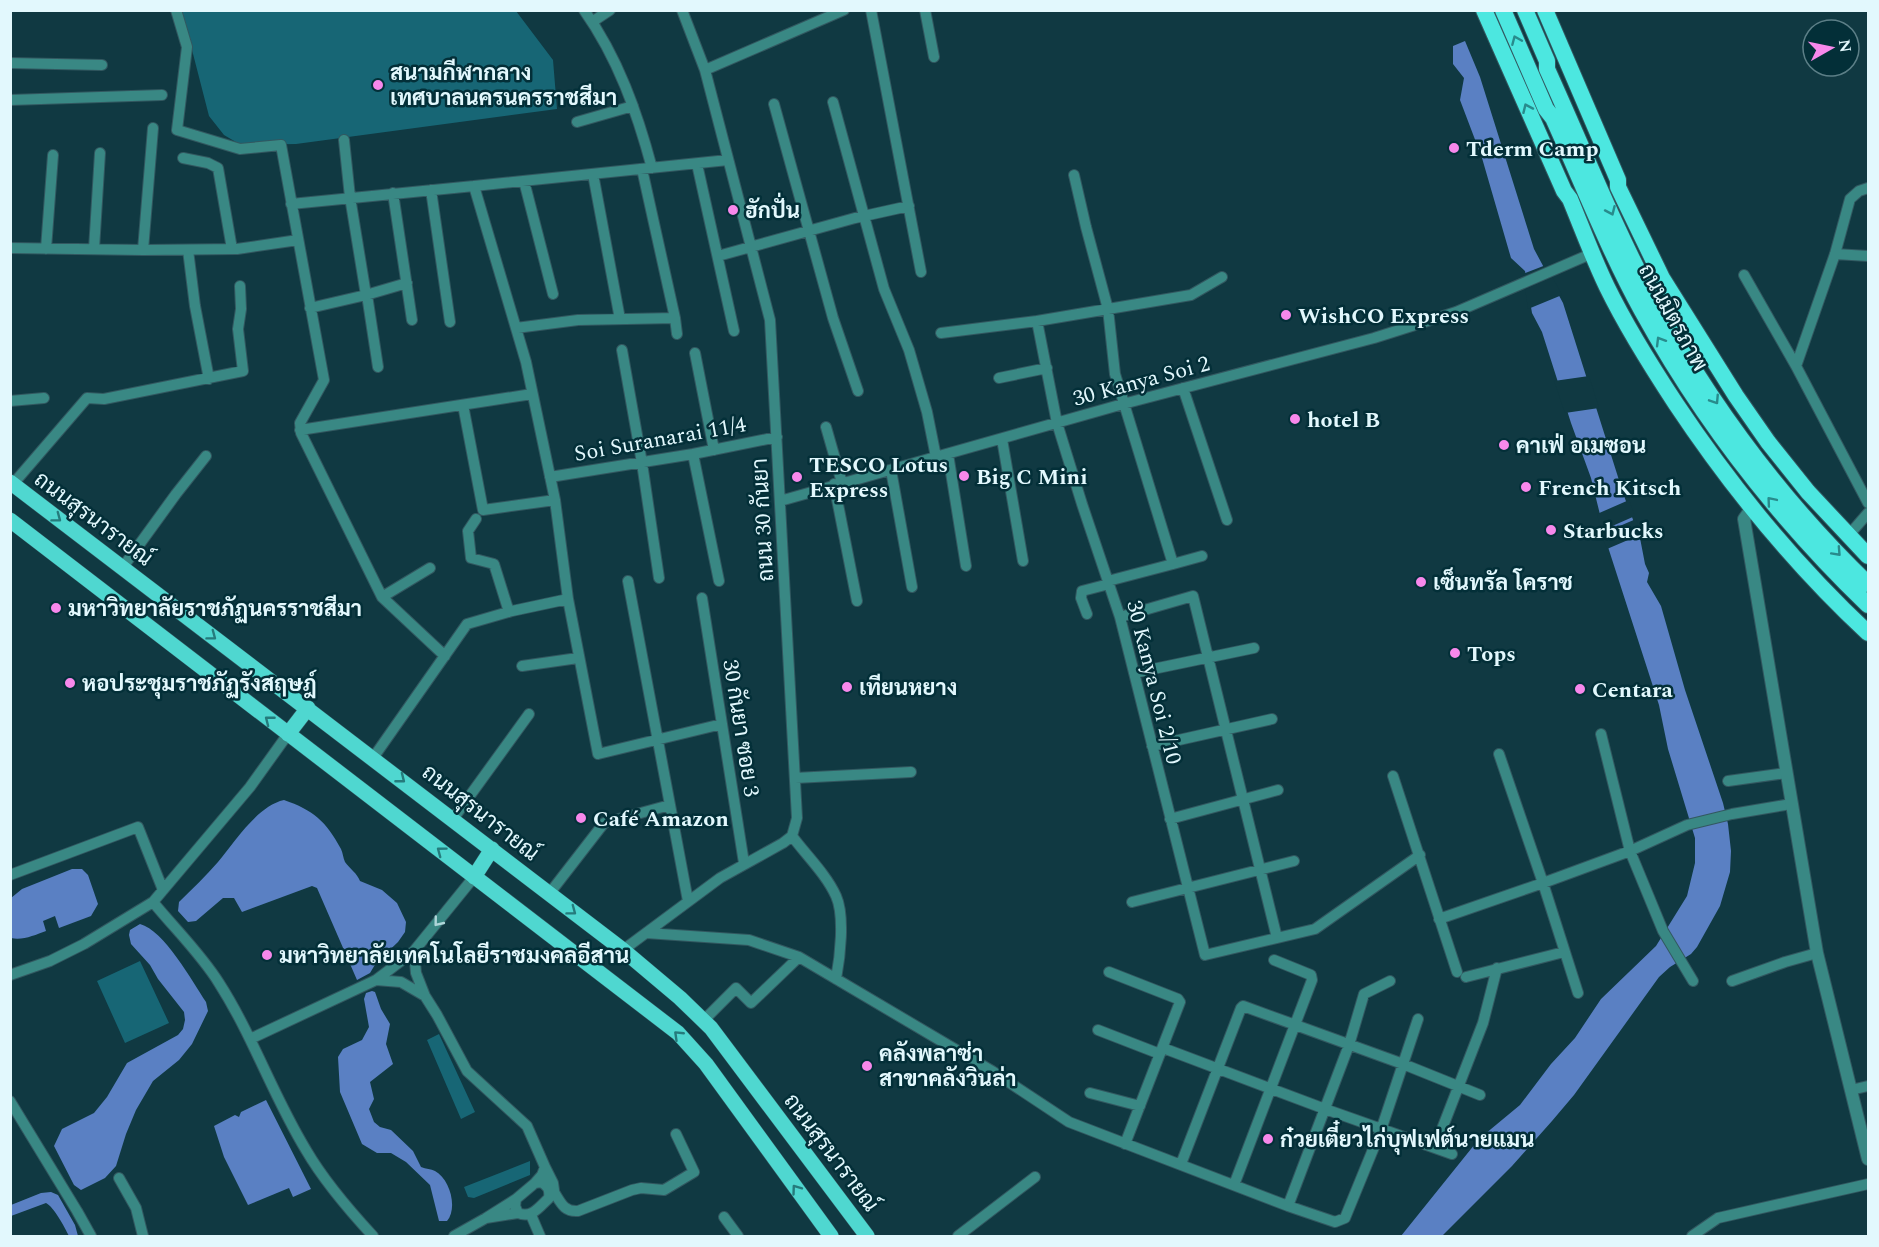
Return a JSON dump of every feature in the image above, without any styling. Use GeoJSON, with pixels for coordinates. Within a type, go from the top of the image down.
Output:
{"type":"FeatureCollection","features":[{"type":"Feature","properties":{"kind":"highway"},"geometry":{"type":"LineString","coordinates":[[1484,10],[1607,286],[1651,366],[1706,449],[1751,510],[1834,602],[1869,633]]}},
{"type":"Feature","properties":{"kind":"highway","name":"ถนนมิตรภาพ"},"geometry":{"type":"LineString","coordinates":[[1503,10],[1609,244],[1641,310],[1675,368],[1719,435],[1767,495],[1811,547],[1869,605]]}},
{"type":"Feature","properties":{"kind":"highway","name":"ถนนมิตรภาพ"},"geometry":{"type":"LineString","coordinates":[[1525,10],[1547,61],[1547,69],[1623,238],[1653,299],[1686,357],[1731,425],[1776,483],[1869,584]]}},
{"type":"Feature","properties":{"kind":"highway"},"geometry":{"type":"LineString","coordinates":[[1545,10],[1618,180],[1618,187],[1662,278],[1736,396],[1768,442],[1808,492],[1869,556]]}},
{"type":"Feature","properties":{"kind":"highway"},"geometry":{"type":"LineString","coordinates":[[1547,61],[1554,66],[1612,183],[1618,187]]}},
{"type":"Feature","properties":{"kind":"highway"},"geometry":{"type":"LineString","coordinates":[[1546,109],[1546,121],[1569,189],[1570,199]]}},
{"type":"Feature","properties":{"kind":"main road","name":"ถนนสุรนารายณ์"},"geometry":{"type":"LineString","coordinates":[[12,483],[492,849],[623,950],[680,998],[711,1028],[867,1236]]}},
{"type":"Feature","properties":{"kind":"main road"},"geometry":{"type":"LineString","coordinates":[[10,520],[678,1033],[706,1064],[829,1236]]}},
{"type":"Feature","properties":{"kind":"main road"},"geometry":{"type":"LineString","coordinates":[[288,734],[308,708]]}},
{"type":"Feature","properties":{"kind":"main road"},"geometry":{"type":"LineString","coordinates":[[474,877],[492,849]]}},
{"type":"Feature","properties":{"kind":"street"},"geometry":{"type":"LineString","coordinates":[[176,10],[187,48],[177,130],[240,149],[280,145],[324,380],[300,423],[300,429],[382,597],[445,656]]}},
{"type":"Feature","properties":{"kind":"street"},"geometry":{"type":"LineString","coordinates":[[584,10],[615,62],[633,105],[677,334]]}},
{"type":"Feature","properties":{"kind":"street"},"geometry":{"type":"LineString","coordinates":[[592,22],[610,10]]}},
{"type":"Feature","properties":{"kind":"street","name":"ถนน 30 กันยา"},"geometry":{"type":"LineString","coordinates":[[682,10],[705,70],[770,320],[797,818],[792,836]]}},
{"type":"Feature","properties":{"kind":"street"},"geometry":{"type":"LineString","coordinates":[[705,70],[844,10]]}},
{"type":"Feature","properties":{"kind":"street"},"geometry":{"type":"LineString","coordinates":[[871,10],[921,272]]}},
{"type":"Feature","properties":{"kind":"street"},"geometry":{"type":"LineString","coordinates":[[925,10],[934,57]]}},
{"type":"Feature","properties":{"kind":"street"},"geometry":{"type":"LineString","coordinates":[[10,63],[102,65]]}},
{"type":"Feature","properties":{"kind":"street"},"geometry":{"type":"LineString","coordinates":[[10,100],[162,95]]}},
{"type":"Feature","properties":{"kind":"street"},"geometry":{"type":"LineString","coordinates":[[833,102],[884,289],[909,350],[942,455],[966,566]]}},
{"type":"Feature","properties":{"kind":"street"},"geometry":{"type":"LineString","coordinates":[[774,104],[833,318],[858,391]]}},
{"type":"Feature","properties":{"kind":"street"},"geometry":{"type":"LineString","coordinates":[[577,122],[607,115],[633,105]]}},
{"type":"Feature","properties":{"kind":"street"},"geometry":{"type":"LineString","coordinates":[[143,250],[153,128]]}},
{"type":"Feature","properties":{"kind":"street"},"geometry":{"type":"LineString","coordinates":[[344,140],[350,197],[378,367]]}},
{"type":"Feature","properties":{"kind":"street"},"geometry":{"type":"LineString","coordinates":[[94,249],[100,153]]}},
{"type":"Feature","properties":{"kind":"street"},"geometry":{"type":"LineString","coordinates":[[46,249],[53,154]]}},
{"type":"Feature","properties":{"kind":"street"},"geometry":{"type":"LineString","coordinates":[[183,158],[208,163],[219,168],[232,249]]}},
{"type":"Feature","properties":{"kind":"street"},"geometry":{"type":"LineString","coordinates":[[291,204],[728,160]]}},
{"type":"Feature","properties":{"kind":"street"},"geometry":{"type":"LineString","coordinates":[[697,164],[734,331]]}},
{"type":"Feature","properties":{"kind":"street"},"geometry":{"type":"LineString","coordinates":[[593,174],[620,319]]}},
{"type":"Feature","properties":{"kind":"street"},"geometry":{"type":"LineString","coordinates":[[1074,175],[1108,309],[1115,374],[1173,564]]}},
{"type":"Feature","properties":{"kind":"street"},"geometry":{"type":"LineString","coordinates":[[524,181],[553,294]]}},
{"type":"Feature","properties":{"kind":"street"},"geometry":{"type":"LineString","coordinates":[[474,186],[516,328],[532,394],[555,500],[568,599],[598,754],[722,724]]}},
{"type":"Feature","properties":{"kind":"street"},"geometry":{"type":"LineString","coordinates":[[1796,366],[1835,254],[1850,199],[1858,191],[1869,189]]}},
{"type":"Feature","properties":{"kind":"street"},"geometry":{"type":"LineString","coordinates":[[431,190],[450,322]]}},
{"type":"Feature","properties":{"kind":"street"},"geometry":{"type":"LineString","coordinates":[[393,193],[412,320]]}},
{"type":"Feature","properties":{"kind":"street"},"geometry":{"type":"LineString","coordinates":[[718,256],[863,216],[909,206]]}},
{"type":"Feature","properties":{"kind":"street"},"geometry":{"type":"LineString","coordinates":[[10,248],[232,249],[298,240]]}},
{"type":"Feature","properties":{"kind":"street"},"geometry":{"type":"LineString","coordinates":[[188,250],[195,306],[209,379]]}},
{"type":"Feature","properties":{"kind":"street","name":"30 Kanya Soi 2"},"geometry":{"type":"LineString","coordinates":[[780,501],[1123,404],[1374,338],[1456,312],[1593,253]]}},
{"type":"Feature","properties":{"kind":"street"},"geometry":{"type":"LineString","coordinates":[[1835,254],[1869,256]]}},
{"type":"Feature","properties":{"kind":"street"},"geometry":{"type":"LineString","coordinates":[[1744,275],[1796,366],[1869,504]]}},
{"type":"Feature","properties":{"kind":"street"},"geometry":{"type":"LineString","coordinates":[[941,333],[1037,321],[1191,295],[1222,277]]}},
{"type":"Feature","properties":{"kind":"street"},"geometry":{"type":"LineString","coordinates":[[310,308],[406,283]]}},
{"type":"Feature","properties":{"kind":"street"},"geometry":{"type":"LineString","coordinates":[[12,483],[87,398],[104,399],[243,371],[238,329],[241,309],[240,286]]}},
{"type":"Feature","properties":{"kind":"street"},"geometry":{"type":"LineString","coordinates":[[516,328],[578,320],[675,318]]}},
{"type":"Feature","properties":{"kind":"street","name":"30 Kanya Soi 2/10"},"geometry":{"type":"LineString","coordinates":[[1037,321],[1058,423],[1120,617],[1205,955],[1277,938]]}},
{"type":"Feature","properties":{"kind":"street"},"geometry":{"type":"LineString","coordinates":[[622,350],[659,578]]}},
{"type":"Feature","properties":{"kind":"street"},"geometry":{"type":"LineString","coordinates":[[695,353],[714,450]]}},
{"type":"Feature","properties":{"kind":"street"},"geometry":{"type":"LineString","coordinates":[[999,378],[1047,368]]}},
{"type":"Feature","properties":{"kind":"street"},"geometry":{"type":"LineString","coordinates":[[1183,388],[1227,520]]}},
{"type":"Feature","properties":{"kind":"street"},"geometry":{"type":"LineString","coordinates":[[300,429],[532,394]]}},
{"type":"Feature","properties":{"kind":"street"},"geometry":{"type":"LineString","coordinates":[[10,401],[44,398]]}},
{"type":"Feature","properties":{"kind":"street"},"geometry":{"type":"LineString","coordinates":[[463,405],[483,510],[555,500]]}},
{"type":"Feature","properties":{"kind":"street"},"geometry":{"type":"LineString","coordinates":[[826,427],[838,483],[857,601]]}},
{"type":"Feature","properties":{"kind":"street","name":"Soi Suranarai 11/4"},"geometry":{"type":"LineString","coordinates":[[550,477],[642,463],[777,437]]}},
{"type":"Feature","properties":{"kind":"street"},"geometry":{"type":"LineString","coordinates":[[1002,439],[1023,561]]}},
{"type":"Feature","properties":{"kind":"street"},"geometry":{"type":"LineString","coordinates":[[693,454],[719,581]]}},
{"type":"Feature","properties":{"kind":"street"},"geometry":{"type":"LineString","coordinates":[[123,567],[206,456]]}},
{"type":"Feature","properties":{"kind":"street"},"geometry":{"type":"LineString","coordinates":[[891,470],[912,587]]}},
{"type":"Feature","properties":{"kind":"street"},"geometry":{"type":"LineString","coordinates":[[1751,510],[1744,519],[1817,953],[1869,1159]]}},
{"type":"Feature","properties":{"kind":"street"},"geometry":{"type":"LineString","coordinates":[[1848,536],[1869,513]]}},
{"type":"Feature","properties":{"kind":"street"},"geometry":{"type":"LineString","coordinates":[[476,519],[468,531],[470,556],[474,560],[494,564],[509,612]]}},
{"type":"Feature","properties":{"kind":"street"},"geometry":{"type":"LineString","coordinates":[[1087,614],[1081,598],[1082,591],[1202,556]]}},
{"type":"Feature","properties":{"kind":"street"},"geometry":{"type":"LineString","coordinates":[[382,597],[430,568]]}},
{"type":"Feature","properties":{"kind":"street"},"geometry":{"type":"LineString","coordinates":[[628,581],[688,901]]}},
{"type":"Feature","properties":{"kind":"street"},"geometry":{"type":"LineString","coordinates":[[1120,617],[1193,596],[1277,938],[1315,929],[1420,855]]}},
{"type":"Feature","properties":{"kind":"street","name":"30 กันยา ซอย 3"},"geometry":{"type":"LineString","coordinates":[[702,598],[744,863]]}},
{"type":"Feature","properties":{"kind":"street"},"geometry":{"type":"LineString","coordinates":[[373,758],[467,624],[568,599]]}},
{"type":"Feature","properties":{"kind":"street"},"geometry":{"type":"LineString","coordinates":[[1134,673],[1254,648]]}},
{"type":"Feature","properties":{"kind":"street"},"geometry":{"type":"LineString","coordinates":[[522,666],[578,658]]}},
{"type":"Feature","properties":{"kind":"street"},"geometry":{"type":"LineString","coordinates":[[453,819],[529,714]]}},
{"type":"Feature","properties":{"kind":"street"},"geometry":{"type":"LineString","coordinates":[[1152,746],[1272,719]]}},
{"type":"Feature","properties":{"kind":"street"},"geometry":{"type":"LineString","coordinates":[[10,975],[50,962],[153,902],[250,787],[288,734]]}},
{"type":"Feature","properties":{"kind":"street"},"geometry":{"type":"LineString","coordinates":[[1601,734],[1630,851],[1663,931],[1693,981]]}},
{"type":"Feature","properties":{"kind":"street"},"geometry":{"type":"LineString","coordinates":[[1498,754],[1544,884],[1578,993]]}},
{"type":"Feature","properties":{"kind":"street"},"geometry":{"type":"LineString","coordinates":[[795,778],[911,772]]}},
{"type":"Feature","properties":{"kind":"street"},"geometry":{"type":"LineString","coordinates":[[1728,781],[1786,773]]}},
{"type":"Feature","properties":{"kind":"street"},"geometry":{"type":"LineString","coordinates":[[1393,776],[1439,919],[1461,975],[1564,952]]}},
{"type":"Feature","properties":{"kind":"street"},"geometry":{"type":"LineString","coordinates":[[1170,819],[1278,790]]}},
{"type":"Feature","properties":{"kind":"street"},"geometry":{"type":"LineString","coordinates":[[1439,919],[1544,884],[1630,851],[1687,825],[1791,804]]}},
{"type":"Feature","properties":{"kind":"street"},"geometry":{"type":"LineString","coordinates":[[549,894],[604,822],[670,805]]}},
{"type":"Feature","properties":{"kind":"street"},"geometry":{"type":"LineString","coordinates":[[10,875],[138,827],[163,890]]}},
{"type":"Feature","properties":{"kind":"street"},"geometry":{"type":"LineString","coordinates":[[623,950],[688,901],[744,863],[792,836],[830,884],[837,898],[840,918],[840,958],[836,979]]}},
{"type":"Feature","properties":{"kind":"street"},"geometry":{"type":"LineString","coordinates":[[1132,902],[1294,861]]}},
{"type":"Feature","properties":{"kind":"street"},"geometry":{"type":"LineString","coordinates":[[250,1039],[376,980],[414,951],[474,877]]}},
{"type":"Feature","properties":{"kind":"street"},"geometry":{"type":"LineString","coordinates":[[153,902],[219,982],[306,1151],[323,1176],[373,1236]]}},
{"type":"Feature","properties":{"kind":"street"},"geometry":{"type":"LineString","coordinates":[[646,933],[749,940],[799,957],[992,1071],[1069,1122],[1335,1222],[1345,1218],[1381,1130],[1418,1019]]}},
{"type":"Feature","properties":{"kind":"street"},"geometry":{"type":"LineString","coordinates":[[414,951],[416,974],[425,996],[438,1015],[467,1071],[527,1126],[553,1183],[552,1195],[531,1215],[525,1216],[518,1213],[486,1218]]}},
{"type":"Feature","properties":{"kind":"street"},"geometry":{"type":"LineString","coordinates":[[1732,981],[1817,953]]}},
{"type":"Feature","properties":{"kind":"street"},"geometry":{"type":"LineString","coordinates":[[703,1021],[736,988],[751,1003],[799,957]]}},
{"type":"Feature","properties":{"kind":"street"},"geometry":{"type":"LineString","coordinates":[[1234,1185],[1312,977],[1274,960]]}},
{"type":"Feature","properties":{"kind":"street"},"geometry":{"type":"LineString","coordinates":[[1435,1147],[1483,1023],[1497,968]]}},
{"type":"Feature","properties":{"kind":"street"},"geometry":{"type":"LineString","coordinates":[[1108,972],[1180,1001],[1179,1009],[1125,1144]]}},
{"type":"Feature","properties":{"kind":"street"},"geometry":{"type":"LineString","coordinates":[[376,980],[401,982],[425,996]]}},
{"type":"Feature","properties":{"kind":"street"},"geometry":{"type":"LineString","coordinates":[[1288,1206],[1349,1045],[1364,994],[1390,981]]}},
{"type":"Feature","properties":{"kind":"street"},"geometry":{"type":"LineString","coordinates":[[1181,1164],[1243,1006],[1403,1064],[1480,1095]]}},
{"type":"Feature","properties":{"kind":"street"},"geometry":{"type":"LineString","coordinates":[[1098,1030],[1218,1067],[1381,1130],[1452,1154]]}},
{"type":"Feature","properties":{"kind":"street"},"geometry":{"type":"LineString","coordinates":[[1851,1090],[1869,1086]]}},
{"type":"Feature","properties":{"kind":"street"},"geometry":{"type":"LineString","coordinates":[[1090,1093],[1140,1106]]}},
{"type":"Feature","properties":{"kind":"street"},"geometry":{"type":"LineString","coordinates":[[10,1101],[91,1236]]}},
{"type":"Feature","properties":{"kind":"street"},"geometry":{"type":"LineString","coordinates":[[535,1183],[541,1182],[547,1185],[552,1195],[563,1207],[571,1211],[578,1211],[632,1190],[664,1190],[694,1172],[676,1134]]}},
{"type":"Feature","properties":{"kind":"street"},"geometry":{"type":"LineString","coordinates":[[454,1236],[516,1199],[535,1183],[545,1167]]}},
{"type":"Feature","properties":{"kind":"street"},"geometry":{"type":"LineString","coordinates":[[958,1236],[1035,1177]]}},
{"type":"Feature","properties":{"kind":"street"},"geometry":{"type":"LineString","coordinates":[[120,1179],[136,1208],[143,1236]]}},
{"type":"Feature","properties":{"kind":"street"},"geometry":{"type":"LineString","coordinates":[[1698,1235],[1718,1218],[1869,1184]]}},
{"type":"Feature","properties":{"kind":"street"},"geometry":{"type":"LineString","coordinates":[[516,1199],[515,1206],[518,1213]]}},
{"type":"Feature","properties":{"kind":"street"},"geometry":{"type":"LineString","coordinates":[[531,1215],[540,1236]]}},
{"type":"Feature","properties":{"kind":"street"},"geometry":{"type":"LineString","coordinates":[[724,1217],[738,1236]]}},
{"type":"Feature","properties":{"kind":"shaded area","name":"สนามกีฬากลาง เทศบาลนครนครราชสีมา"},"geometry":{"type":"Polygon","coordinates":[[[182,11],[516,11],[553,60],[557,109],[296,144],[241,145],[224,135],[209,116],[182,11]]]}},
{"type":"Feature","properties":{"kind":"shaded area"},"geometry":{"type":"Polygon","coordinates":[[[140,961],[169,1023],[125,1043],[97,981],[140,961]]]}},
{"type":"Feature","properties":{"kind":"shaded area"},"geometry":{"type":"Polygon","coordinates":[[[439,1034],[475,1112],[461,1119],[427,1040],[439,1034]]]}},
{"type":"Feature","properties":{"kind":"shaded area"},"geometry":{"type":"Polygon","coordinates":[[[530,1161],[530,1175],[474,1198],[468,1197],[464,1187],[530,1161]]]}},
{"type":"Feature","properties":{"kind":"water"},"geometry":{"type":"Polygon","coordinates":[[[1465,41],[1480,77],[1534,249],[1563,303],[1624,496],[1640,538],[1649,573],[1647,582],[1661,606],[1685,690],[1723,803],[1731,851],[1730,872],[1720,906],[1697,947],[1659,977],[1574,1095],[1512,1166],[1442,1236],[1401,1236],[1479,1139],[1520,1105],[1551,1064],[1575,1038],[1601,999],[1656,946],[1687,896],[1695,863],[1695,838],[1668,749],[1659,705],[1608,547],[1591,478],[1542,332],[1532,313],[1525,271],[1511,258],[1482,158],[1460,100],[1464,78],[1453,64],[1453,46],[1465,41]]]}},
{"type":"Feature","properties":{"kind":"water"},"geometry":{"type":"Polygon","coordinates":[[[284,800],[303,808],[324,824],[341,849],[345,862],[360,881],[382,890],[397,903],[406,922],[405,932],[398,942],[376,963],[370,973],[357,980],[317,888],[312,886],[242,912],[234,898],[223,898],[196,921],[188,922],[178,911],[179,902],[213,867],[247,826],[265,809],[284,800]]]}},
{"type":"Feature","properties":{"kind":"water"},"geometry":{"type":"Polygon","coordinates":[[[72,869],[82,869],[88,875],[98,904],[91,916],[59,928],[55,916],[43,921],[46,931],[24,938],[11,938],[11,898],[22,889],[72,869]]]}},
{"type":"Feature","properties":{"kind":"water"},"geometry":{"type":"Polygon","coordinates":[[[140,924],[149,928],[168,946],[206,1002],[208,1011],[192,1044],[179,1060],[153,1081],[136,1110],[116,1166],[105,1178],[81,1190],[74,1185],[54,1146],[62,1129],[94,1113],[107,1097],[127,1063],[178,1035],[183,1029],[185,1020],[184,1012],[150,965],[131,944],[130,930],[140,924]]]}},
{"type":"Feature","properties":{"kind":"water"},"geometry":{"type":"Polygon","coordinates":[[[375,992],[390,1024],[386,1044],[393,1064],[370,1082],[374,1099],[369,1109],[374,1122],[380,1127],[391,1130],[413,1151],[421,1167],[435,1171],[445,1180],[452,1202],[447,1221],[439,1221],[430,1185],[406,1162],[391,1153],[377,1153],[362,1144],[340,1092],[338,1057],[343,1049],[362,1040],[369,1027],[364,999],[366,993],[375,992]]]}},
{"type":"Feature","properties":{"kind":"water"},"geometry":{"type":"Polygon","coordinates":[[[266,1100],[311,1189],[293,1197],[289,1188],[248,1205],[224,1157],[214,1126],[235,1115],[239,1117],[241,1112],[266,1100]]]}},
{"type":"Feature","properties":{"kind":"water"},"geometry":{"type":"Polygon","coordinates":[[[51,1192],[58,1195],[75,1225],[78,1236],[69,1236],[56,1213],[46,1203],[11,1216],[11,1205],[41,1193],[51,1192]]]}},
{"type":"Feature","properties":{"kind":"pier"},"geometry":{"type":"Polygon","coordinates":[[[1546,265],[1562,295],[1528,309],[1523,274],[1546,265]]]}},
{"type":"Feature","properties":{"kind":"pier"},"geometry":{"type":"Polygon","coordinates":[[[1589,376],[1599,408],[1565,413],[1554,381],[1589,376]]]}},
{"type":"Feature","properties":{"kind":"pier"},"geometry":{"type":"Polygon","coordinates":[[[1629,500],[1635,516],[1601,531],[1597,514],[1629,500]]]}},
{"type":"Feature","properties":{"kind":"pier"},"geometry":{"type":"Polygon","coordinates":[[[1636,519],[1642,534],[1607,549],[1601,534],[1636,519]]]}},
{"type":"Feature","properties":{"kind":"place","name":"สนามกีฬากลาง เทศบาลนครนครราชสีมา"},"geometry":{"type":"Point","coordinates":[378,85]}},
{"type":"Feature","properties":{"kind":"place","name":"Tderm Camp"},"geometry":{"type":"Point","coordinates":[1454,148]}},
{"type":"Feature","properties":{"kind":"place","name":"ฮักปั่น"},"geometry":{"type":"Point","coordinates":[733,210]}},
{"type":"Feature","properties":{"kind":"place","name":"WishCO Express"},"geometry":{"type":"Point","coordinates":[1286,315]}},
{"type":"Feature","properties":{"kind":"place","name":"hotel B"},"geometry":{"type":"Point","coordinates":[1295,419]}},
{"type":"Feature","properties":{"kind":"place","name":"คาเฟ่ อเมซอน"},"geometry":{"type":"Point","coordinates":[1504,445]}},
{"type":"Feature","properties":{"kind":"place","name":"Big C Mini"},"geometry":{"type":"Point","coordinates":[964,476]}},
{"type":"Feature","properties":{"kind":"place","name":"TESCO Lotus Express"},"geometry":{"type":"Point","coordinates":[797,477]}},
{"type":"Feature","properties":{"kind":"place","name":"French Kitsch"},"geometry":{"type":"Point","coordinates":[1526,487]}},
{"type":"Feature","properties":{"kind":"place","name":"Starbucks"},"geometry":{"type":"Point","coordinates":[1551,530]}},
{"type":"Feature","properties":{"kind":"place","name":"เซ็นทรัล โคราช"},"geometry":{"type":"Point","coordinates":[1421,582]}},
{"type":"Feature","properties":{"kind":"place","name":"มหาวิทยาลัยราชภัฏนครราชสีมา"},"geometry":{"type":"Point","coordinates":[56,608]}},
{"type":"Feature","properties":{"kind":"place","name":"Tops"},"geometry":{"type":"Point","coordinates":[1455,653]}},
{"type":"Feature","properties":{"kind":"place","name":"หอประชุมราชภัฏรังสฤษฎ์"},"geometry":{"type":"Point","coordinates":[70,683]}},
{"type":"Feature","properties":{"kind":"place","name":"เทียนหยาง"},"geometry":{"type":"Point","coordinates":[847,687]}},
{"type":"Feature","properties":{"kind":"place","name":"Centara"},"geometry":{"type":"Point","coordinates":[1580,689]}},
{"type":"Feature","properties":{"kind":"place","name":"Café Amazon"},"geometry":{"type":"Point","coordinates":[581,818]}},
{"type":"Feature","properties":{"kind":"place","name":"มหาวิทยาลัยเทคโนโลยีราชมงคลอีสาน"},"geometry":{"type":"Point","coordinates":[267,955]}},
{"type":"Feature","properties":{"kind":"place","name":"คลังพลาซ่า สาขาคลังวินล่า"},"geometry":{"type":"Point","coordinates":[867,1066]}},
{"type":"Feature","properties":{"kind":"place","name":"ก๋วยเตี๋ยวไก่บุฟเฟต์นายแมน"},"geometry":{"type":"Point","coordinates":[1268,1139]}}]}
